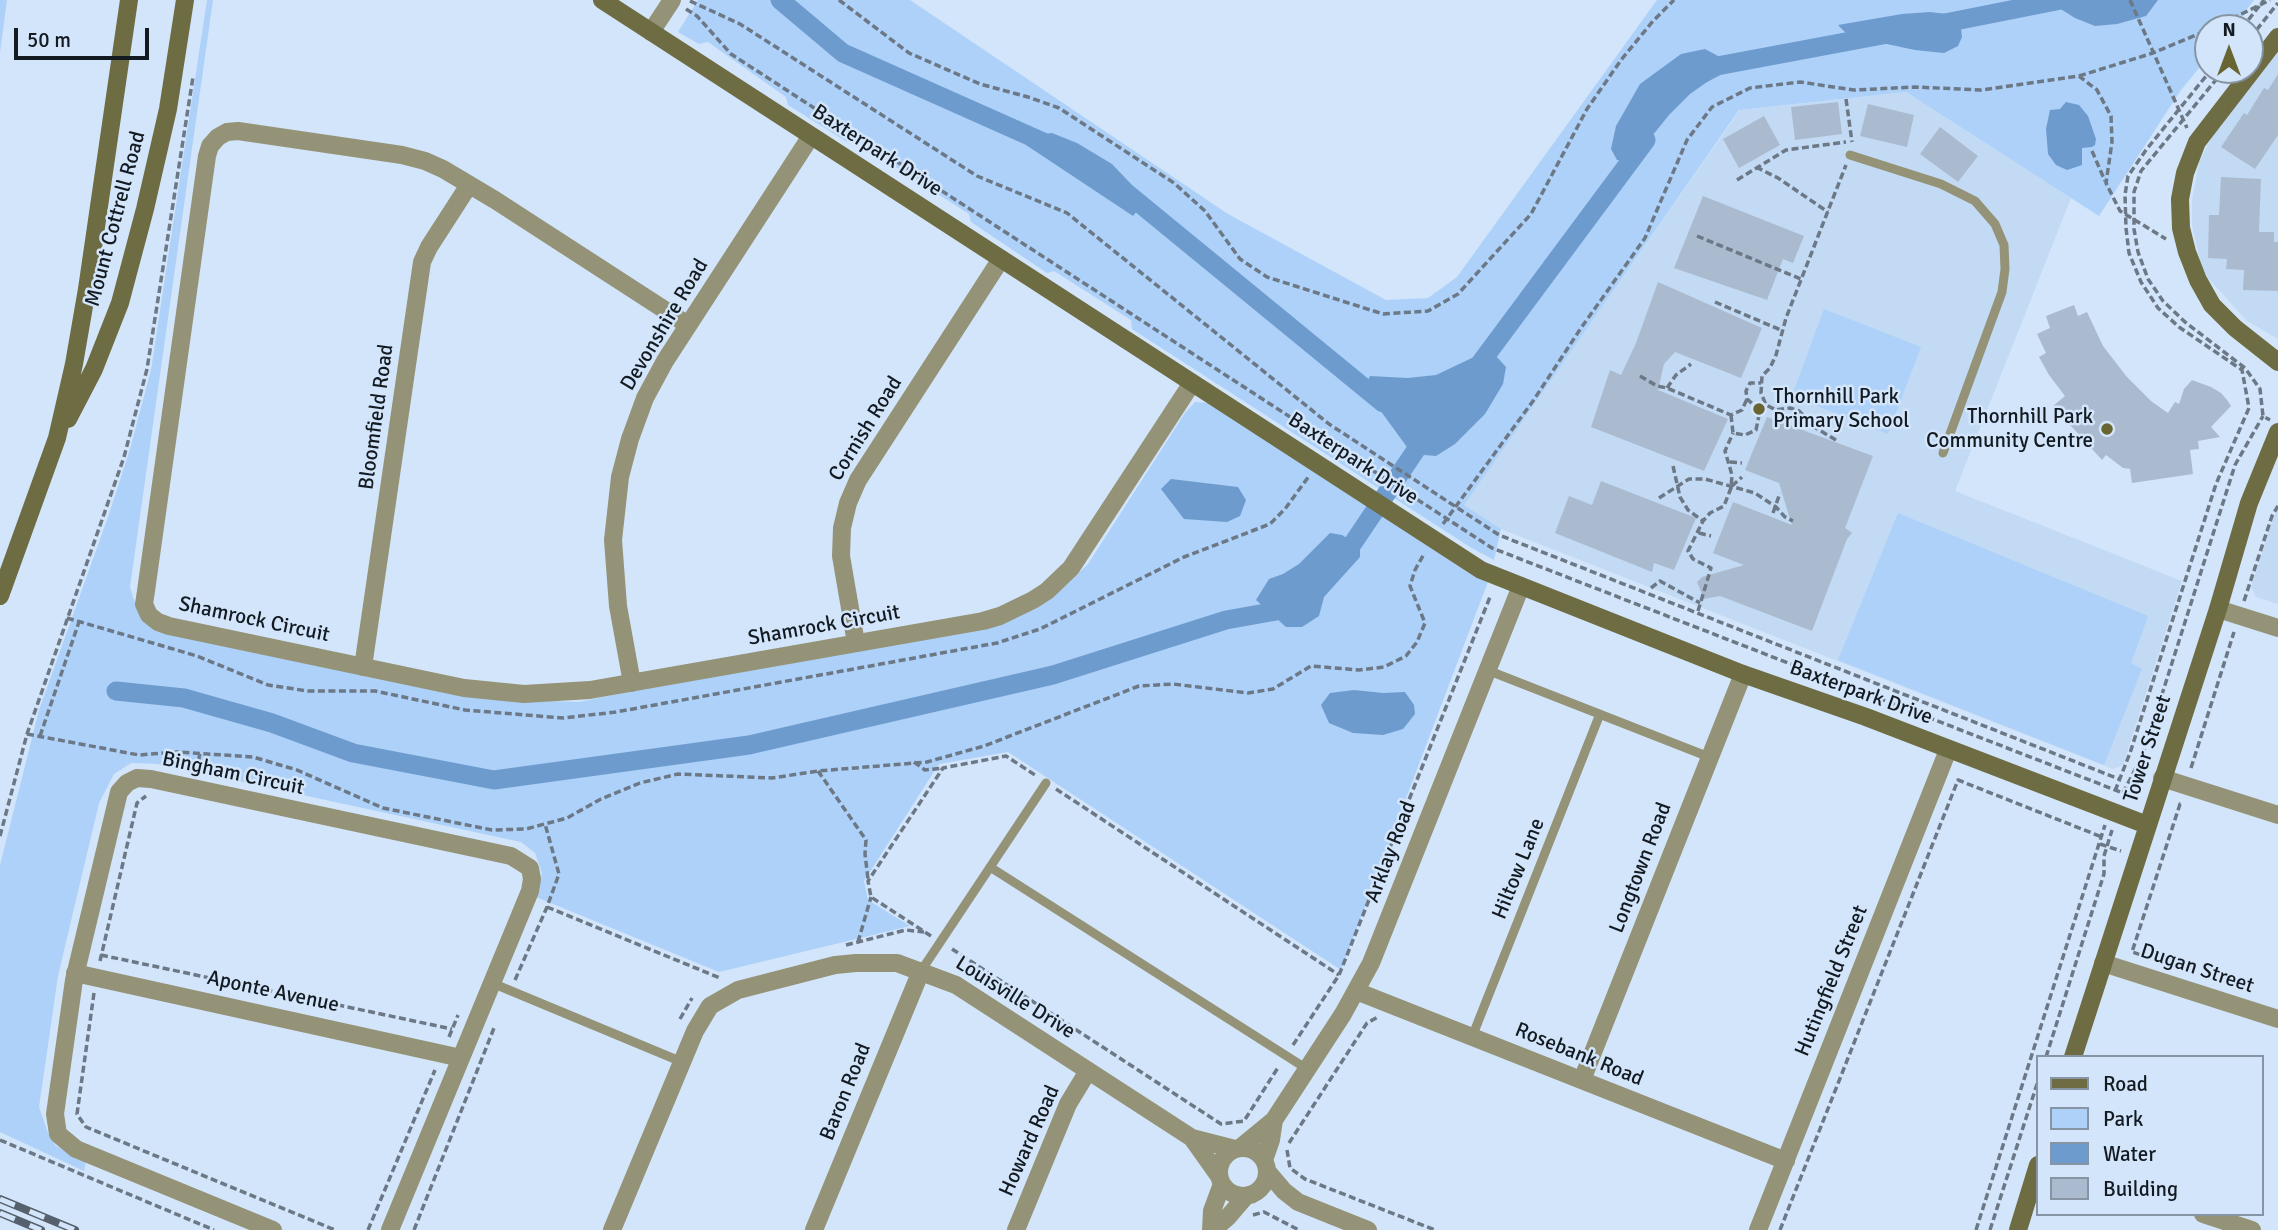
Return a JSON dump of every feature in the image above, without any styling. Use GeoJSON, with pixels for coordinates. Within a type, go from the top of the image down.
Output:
{"type":"FeatureCollection","features":[{"type":"Feature","properties":{"kind":"street","name":"Mount Cottrell Road"},"geometry":{"type":"LineString","coordinates":[[0,596],[57,438],[74,364],[129,0]]}},
{"type":"Feature","properties":{"kind":"street","name":"Mount Cottrell Road"},"geometry":{"type":"LineString","coordinates":[[57,438],[94,369],[120,303],[168,109],[185,0]]}},
{"type":"Feature","properties":{"kind":"street","name":"Baxterpark Drive"},"geometry":{"type":"LineString","coordinates":[[602,0],[1481,570],[1743,674],[1866,717],[2147,825]]}},
{"type":"Feature","properties":{"kind":"street"},"geometry":{"type":"LineString","coordinates":[[651,32],[676,3]]}},
{"type":"Feature","properties":{"kind":"street"},"geometry":{"type":"LineString","coordinates":[[2278,37],[2197,142],[2185,173],[2180,199],[2181,228],[2187,253],[2212,305],[2235,328],[2278,362]]}},
{"type":"Feature","properties":{"kind":"street","name":"Shamrock Circuit"},"geometry":{"type":"LineString","coordinates":[[688,325],[443,169],[402,155],[238,131],[227,132],[218,137],[207,156],[145,604],[149,615],[170,626],[464,688],[502,693],[571,692],[632,683],[1000,616],[1018,609],[1046,591],[1080,555],[1192,383]]}},
{"type":"Feature","properties":{"kind":"street","name":"Devonshire Road"},"geometry":{"type":"LineString","coordinates":[[632,683],[618,606],[613,540],[618,489],[630,439],[645,398],[665,361],[811,136]]}},
{"type":"Feature","properties":{"kind":"street","name":"Bloomfield Road"},"geometry":{"type":"LineString","coordinates":[[363,667],[422,262],[469,185]]}},
{"type":"Feature","properties":{"kind":"street","name":"Cornish Road"},"geometry":{"type":"LineString","coordinates":[[856,643],[841,556],[842,528],[848,503],[858,480],[1002,259]]}},
{"type":"Feature","properties":{"kind":"street"},"geometry":{"type":"LineString","coordinates":[[2246,335],[2278,348]]}},
{"type":"Feature","properties":{"kind":"street","name":"Tower Street"},"geometry":{"type":"LineString","coordinates":[[2074,1055],[2218,609],[2249,503],[2273,450],[2278,432]]}},
{"type":"Feature","properties":{"kind":"street","name":"Arklay Road"},"geometry":{"type":"LineString","coordinates":[[1237,1149],[1274,1120],[1371,963],[1521,586]]}},
{"type":"Feature","properties":{"kind":"street"},"geometry":{"type":"LineString","coordinates":[[2218,609],[2278,628]]}},
{"type":"Feature","properties":{"kind":"street","name":"Longtown Road"},"geometry":{"type":"LineString","coordinates":[[1582,1080],[1743,674]]}},
{"type":"Feature","properties":{"kind":"street","name":"Hutingfield Street"},"geometry":{"type":"LineString","coordinates":[[1758,1230],[1948,750]]}},
{"type":"Feature","properties":{"kind":"street","name":"Bingham Circuit"},"geometry":{"type":"LineString","coordinates":[[273,1230],[76,1149],[58,1134],[55,1114],[75,973],[119,792],[127,783],[137,778],[510,856],[530,868],[530,891],[390,1230]]}},
{"type":"Feature","properties":{"kind":"street"},"geometry":{"type":"LineString","coordinates":[[2162,778],[2278,815]]}},
{"type":"Feature","properties":{"kind":"street","name":"Louisville Drive"},"geometry":{"type":"LineString","coordinates":[[612,1230],[695,1031],[710,1006],[738,990],[856,962],[897,963],[956,985],[1192,1138],[1237,1149]]}},
{"type":"Feature","properties":{"kind":"street","name":"Dugan Street"},"geometry":{"type":"LineString","coordinates":[[2103,963],[2278,1019]]}},
{"type":"Feature","properties":{"kind":"street","name":"Baron Road"},"geometry":{"type":"LineString","coordinates":[[814,1230],[921,971]]}},
{"type":"Feature","properties":{"kind":"street","name":"Aponte Avenue"},"geometry":{"type":"LineString","coordinates":[[75,973],[461,1058]]}},
{"type":"Feature","properties":{"kind":"street","name":"Rosebank Road"},"geometry":{"type":"LineString","coordinates":[[1356,991],[1786,1161]]}},
{"type":"Feature","properties":{"kind":"street","name":"Howard Road"},"geometry":{"type":"LineString","coordinates":[[1016,1230],[1068,1104],[1088,1070]]}},
{"type":"Feature","properties":{"kind":"street","name":"Arklay Road"},"geometry":{"type":"LineString","coordinates":[[1265,1166],[1274,1120]]}},
{"type":"Feature","properties":{"kind":"street","name":"Louisville Drive"},"geometry":{"type":"LineString","coordinates":[[1192,1138],[1220,1180]]}},
{"type":"Feature","properties":{"kind":"street"},"geometry":{"type":"LineString","coordinates":[[1212,1230],[1212,1211],[1222,1160],[1237,1149],[1251,1149],[1284,1191],[1298,1202]]}},
{"type":"Feature","properties":{"kind":"street"},"geometry":{"type":"LineString","coordinates":[[1212,1230],[1264,1184],[1265,1166]]}},
{"type":"Feature","properties":{"kind":"street"},"geometry":{"type":"LineString","coordinates":[[2018,1230],[2036,1172]]}},
{"type":"Feature","properties":{"kind":"street"},"geometry":{"type":"LineString","coordinates":[[1220,1180],[1234,1195],[1298,1202],[1368,1230]]}},
{"type":"Feature","properties":{"kind":"street"},"geometry":{"type":"LineString","coordinates":[[2209,1216],[2252,1230]]}},
{"type":"Feature","properties":{"kind":"lane"},"geometry":{"type":"LineString","coordinates":[[1850,155],[1941,184],[1975,201],[1995,224],[2004,245],[2002,292],[1942,453]]}},
{"type":"Feature","properties":{"kind":"lane"},"geometry":{"type":"LineString","coordinates":[[1487,670],[1709,757]]}},
{"type":"Feature","properties":{"kind":"lane","name":"Hiltow Lane"},"geometry":{"type":"LineString","coordinates":[[1472,1037],[1600,714]]}},
{"type":"Feature","properties":{"kind":"lane"},"geometry":{"type":"LineString","coordinates":[[921,971],[1046,783]]}},
{"type":"Feature","properties":{"kind":"lane"},"geometry":{"type":"LineString","coordinates":[[990,867],[1307,1069]]}},
{"type":"Feature","properties":{"kind":"lane"},"geometry":{"type":"LineString","coordinates":[[492,983],[682,1062]]}},
{"type":"Feature","properties":{"kind":"path"},"geometry":{"type":"LineString","coordinates":[[688,0],[740,24],[977,176],[1067,214],[1329,424],[1499,535],[2119,779]]}},
{"type":"Feature","properties":{"kind":"path"},"geometry":{"type":"LineString","coordinates":[[839,0],[909,53],[980,85],[1059,108],[1174,183],[1205,211],[1240,259],[1267,277],[1384,314],[1428,311],[1458,294],[1531,214],[1587,109],[1621,60],[1653,20],[1674,0]]}},
{"type":"Feature","properties":{"kind":"path"},"geometry":{"type":"LineString","coordinates":[[2130,0],[2183,122],[2197,142]]}},
{"type":"Feature","properties":{"kind":"path"},"geometry":{"type":"LineString","coordinates":[[2253,14],[2264,0]]}},
{"type":"Feature","properties":{"kind":"path"},"geometry":{"type":"LineString","coordinates":[[2242,14],[2270,0]]}},
{"type":"Feature","properties":{"kind":"path"},"geometry":{"type":"LineString","coordinates":[[676,3],[697,16],[731,54],[1492,548],[2123,793]]}},
{"type":"Feature","properties":{"kind":"path"},"geometry":{"type":"LineString","coordinates":[[2264,20],[2278,3]]}},
{"type":"Feature","properties":{"kind":"path"},"geometry":{"type":"LineString","coordinates":[[27,734],[139,755],[178,752],[253,757],[297,770],[383,808],[492,830],[526,829],[567,818],[601,799],[640,783],[678,774],[772,778],[818,771],[927,762],[984,746],[1139,686],[1173,684],[1248,693],[1273,689],[1311,666],[1359,670],[1384,667],[1406,656],[1417,642],[1425,623],[1410,586],[1415,570],[1455,506],[1533,401],[1645,238],[1687,140],[1712,107],[1749,88],[1800,82],[1854,90],[1915,87],[1981,90],[2079,76],[2153,53],[2194,36]]}},
{"type":"Feature","properties":{"kind":"path"},"geometry":{"type":"LineString","coordinates":[[0,836],[27,734],[124,457],[147,369],[193,75]]}},
{"type":"Feature","properties":{"kind":"path"},"geometry":{"type":"LineString","coordinates":[[2079,76],[2098,90],[2111,116],[2112,142],[2106,183]]}},
{"type":"Feature","properties":{"kind":"path"},"geometry":{"type":"LineString","coordinates":[[2047,1055],[2104,874],[2104,856],[2119,779],[2216,484],[2249,408],[2242,370],[2179,327],[2158,308],[2141,282],[2129,253],[2125,195],[2128,176],[2199,84]]}},
{"type":"Feature","properties":{"kind":"path"},"geometry":{"type":"LineString","coordinates":[[1733,433],[1745,435],[1756,430],[1763,405],[1762,376],[1770,368],[1776,355],[1786,318],[1853,150],[1846,99]]}},
{"type":"Feature","properties":{"kind":"path"},"geometry":{"type":"LineString","coordinates":[[1737,180],[1786,150],[1852,142]]}},
{"type":"Feature","properties":{"kind":"path"},"geometry":{"type":"LineString","coordinates":[[2092,151],[2120,211],[2187,253]]}},
{"type":"Feature","properties":{"kind":"path"},"geometry":{"type":"LineString","coordinates":[[1756,167],[1778,178],[1828,212]]}},
{"type":"Feature","properties":{"kind":"path"},"geometry":{"type":"LineString","coordinates":[[1697,236],[1801,279]]}},
{"type":"Feature","properties":{"kind":"path"},"geometry":{"type":"LineString","coordinates":[[1715,302],[1783,331]]}},
{"type":"Feature","properties":{"kind":"path"},"geometry":{"type":"LineString","coordinates":[[1667,388],[1676,375],[1691,364]]}},
{"type":"Feature","properties":{"kind":"path"},"geometry":{"type":"LineString","coordinates":[[1640,376],[1657,386],[1731,415],[1742,410],[1747,398],[1746,391],[1751,383],[1761,383]]}},
{"type":"Feature","properties":{"kind":"path"},"geometry":{"type":"LineString","coordinates":[[1747,398],[1755,406],[1799,411],[1814,427],[1836,440]]}},
{"type":"Feature","properties":{"kind":"path"},"geometry":{"type":"LineString","coordinates":[[1698,612],[1711,568],[1693,559],[1688,551],[1703,521],[1710,513],[1724,506],[1731,488],[1730,463],[1725,451],[1733,433],[1731,415]]}},
{"type":"Feature","properties":{"kind":"path"},"geometry":{"type":"LineString","coordinates":[[1976,1230],[2102,837],[2143,754],[2235,466],[2263,416]]}},
{"type":"Feature","properties":{"kind":"path"},"geometry":{"type":"LineString","coordinates":[[1730,463],[1742,463]]}},
{"type":"Feature","properties":{"kind":"path"},"geometry":{"type":"LineString","coordinates":[[67,618],[197,656],[268,685],[308,691],[375,691],[465,710],[510,715],[563,718],[616,712],[997,643],[1040,629],[1184,557],[1270,524],[1318,464]]}},
{"type":"Feature","properties":{"kind":"path"},"geometry":{"type":"LineString","coordinates":[[1673,466],[1680,497],[1688,510],[1703,521]]}},
{"type":"Feature","properties":{"kind":"path"},"geometry":{"type":"LineString","coordinates":[[1731,488],[1742,477]]}},
{"type":"Feature","properties":{"kind":"path"},"geometry":{"type":"LineString","coordinates":[[1660,498],[1689,479],[1705,479],[1755,493],[1793,521]]}},
{"type":"Feature","properties":{"kind":"path"},"geometry":{"type":"LineString","coordinates":[[1773,513],[1780,493]]}},
{"type":"Feature","properties":{"kind":"path"},"geometry":{"type":"LineString","coordinates":[[2172,964],[2132,952],[2239,615],[2272,516],[2278,506]]}},
{"type":"Feature","properties":{"kind":"path"},"geometry":{"type":"LineString","coordinates":[[1699,533],[1711,536]]}},
{"type":"Feature","properties":{"kind":"path"},"geometry":{"type":"LineString","coordinates":[[1651,587],[1660,581],[1700,603]]}},
{"type":"Feature","properties":{"kind":"path"},"geometry":{"type":"LineString","coordinates":[[871,897],[1221,1124],[1244,1121],[1339,975],[1490,597]]}},
{"type":"Feature","properties":{"kind":"path"},"geometry":{"type":"LineString","coordinates":[[40,736],[79,621]]}},
{"type":"Feature","properties":{"kind":"path"},"geometry":{"type":"LineString","coordinates":[[914,762],[925,770],[1006,756],[1339,975]]}},
{"type":"Feature","properties":{"kind":"path"},"geometry":{"type":"LineString","coordinates":[[868,881],[943,768]]}},
{"type":"Feature","properties":{"kind":"path"},"geometry":{"type":"LineString","coordinates":[[818,771],[866,840],[865,854],[871,897],[858,942]]}},
{"type":"Feature","properties":{"kind":"path"},"geometry":{"type":"LineString","coordinates":[[1780,1230],[1958,780],[2102,837]]}},
{"type":"Feature","properties":{"kind":"path"},"geometry":{"type":"LineString","coordinates":[[147,795],[137,803],[101,955],[77,1114],[86,1127],[335,1230]]}},
{"type":"Feature","properties":{"kind":"path"},"geometry":{"type":"LineString","coordinates":[[2180,804],[2192,807]]}},
{"type":"Feature","properties":{"kind":"path"},"geometry":{"type":"LineString","coordinates":[[547,907],[720,978],[712,984]]}},
{"type":"Feature","properties":{"kind":"path"},"geometry":{"type":"LineString","coordinates":[[846,945],[906,930],[926,933]]}},
{"type":"Feature","properties":{"kind":"path"},"geometry":{"type":"LineString","coordinates":[[101,955],[452,1029]]}},
{"type":"Feature","properties":{"kind":"path"},"geometry":{"type":"LineString","coordinates":[[680,1020],[694,997]]}},
{"type":"Feature","properties":{"kind":"path"},"geometry":{"type":"LineString","coordinates":[[368,1230],[462,1005]]}},
{"type":"Feature","properties":{"kind":"path"},"geometry":{"type":"LineString","coordinates":[[1378,1017],[1367,1023],[1286,1147],[1290,1168],[1305,1179],[1435,1230]]}},
{"type":"Feature","properties":{"kind":"path"},"geometry":{"type":"LineString","coordinates":[[1990,1230],[2036,1087]]}},
{"type":"Feature","properties":{"kind":"path"},"geometry":{"type":"LineString","coordinates":[[0,1140],[214,1230]]}},
{"type":"Feature","properties":{"kind":"path"},"geometry":{"type":"LineString","coordinates":[[1245,1216],[1264,1212],[1298,1230]]}},
{"type":"Feature","properties":{"kind":"shaded area"},"geometry":{"type":"Polygon","coordinates":[[[2278,52],[2278,339],[2247,321],[2208,278],[2201,265],[2192,225],[2192,200],[2199,163],[2219,126],[2252,84],[2264,84],[2264,70],[2278,52]]]}},
{"type":"Feature","properties":{"kind":"shaded area","name":"Thornhill Park Primary School"},"geometry":{"type":"Polygon","coordinates":[[[1906,92],[2071,198],[1955,491],[2182,581],[2123,765],[2113,769],[1501,529],[1463,505],[1740,110],[1906,92]]]}},
{"type":"Feature","properties":{"kind":"shaded area"},"geometry":{"type":"Polygon","coordinates":[[[2278,509],[2278,604],[2256,597],[2251,587],[2278,509]]]}},
{"type":"Feature","properties":{"kind":"green space"},"geometry":{"type":"Polygon","coordinates":[[[0,0],[7,0],[0,53],[0,0]]]}},
{"type":"Feature","properties":{"kind":"green space"},"geometry":{"type":"Polygon","coordinates":[[[207,0],[213,0],[130,587],[136,606],[166,631],[485,699],[579,702],[1037,608],[1088,564],[1185,413],[1195,402],[1210,403],[1489,579],[1341,970],[1008,752],[939,764],[864,881],[868,900],[910,926],[719,972],[536,897],[542,873],[535,853],[521,842],[158,764],[131,763],[114,774],[99,803],[58,976],[39,1107],[48,1133],[56,1146],[86,1161],[84,1171],[0,1132],[0,865],[39,710],[109,514],[151,370],[207,0]]]}},
{"type":"Feature","properties":{"kind":"green space"},"geometry":{"type":"Polygon","coordinates":[[[698,0],[910,0],[1228,214],[1386,300],[1428,298],[1457,277],[1657,0],[2254,0],[2243,14],[2194,14],[2194,74],[2099,216],[1906,92],[1739,110],[1464,505],[1501,529],[1494,560],[1132,329],[1131,320],[1054,271],[1047,273],[971,222],[969,214],[854,140],[847,142],[788,105],[786,97],[708,42],[699,44],[678,32],[698,0]]]}},
{"type":"Feature","properties":{"kind":"green space"},"geometry":{"type":"Polygon","coordinates":[[[1824,309],[1921,347],[1888,434],[1792,396],[1824,309]]]}},
{"type":"Feature","properties":{"kind":"green space"},"geometry":{"type":"Polygon","coordinates":[[[1898,513],[2148,616],[2131,663],[2142,669],[2104,765],[1838,660],[1898,513]]]}},
{"type":"Feature","properties":{"kind":"water"},"geometry":{"type":"Polygon","coordinates":[[[2061,0],[2158,0],[2146,16],[2117,24],[2095,26],[2075,18],[2051,3],[2061,0]]]}},
{"type":"Feature","properties":{"kind":"water"},"geometry":{"type":"Polygon","coordinates":[[[1930,12],[1956,15],[1960,20],[1962,37],[1958,46],[1944,53],[1915,50],[1863,39],[1845,32],[1838,25],[1902,14],[1930,12]]]}},
{"type":"Feature","properties":{"kind":"water"},"geometry":{"type":"Polygon","coordinates":[[[1705,49],[1718,56],[1714,77],[1690,94],[1669,115],[1631,162],[1617,160],[1611,149],[1616,126],[1640,84],[1681,54],[1705,49]]]}},
{"type":"Feature","properties":{"kind":"water"},"geometry":{"type":"Polygon","coordinates":[[[2066,102],[2079,105],[2088,116],[2096,139],[2092,147],[2082,148],[2082,165],[2067,170],[2056,165],[2048,154],[2046,129],[2050,110],[2060,109],[2066,102]]]}},
{"type":"Feature","properties":{"kind":"water"},"geometry":{"type":"Polygon","coordinates":[[[1052,133],[1077,143],[1112,164],[1131,184],[1142,205],[1133,216],[1026,145],[1029,136],[1052,133]]]}},
{"type":"Feature","properties":{"kind":"water"},"geometry":{"type":"Polygon","coordinates":[[[1496,356],[1506,367],[1503,384],[1485,414],[1455,444],[1436,456],[1412,454],[1364,388],[1370,376],[1408,378],[1436,375],[1474,357],[1496,356]]]}},
{"type":"Feature","properties":{"kind":"water"},"geometry":{"type":"Polygon","coordinates":[[[1171,479],[1238,487],[1246,500],[1240,516],[1227,522],[1184,519],[1161,489],[1171,479]]]}},
{"type":"Feature","properties":{"kind":"water"},"geometry":{"type":"Polygon","coordinates":[[[1330,533],[1342,535],[1353,542],[1360,551],[1360,557],[1324,597],[1319,616],[1302,627],[1286,627],[1256,600],[1269,579],[1299,564],[1330,533]]]}},
{"type":"Feature","properties":{"kind":"water"},"geometry":{"type":"Polygon","coordinates":[[[1354,690],[1405,692],[1414,705],[1415,714],[1403,729],[1383,735],[1353,733],[1329,723],[1321,705],[1330,693],[1354,690]]]}},
{"type":"Feature","properties":{"kind":"building"},"geometry":{"type":"Polygon","coordinates":[[[2278,74],[2278,135],[2255,169],[2221,147],[2244,113],[2247,115],[2264,88],[2268,90],[2278,74]]]}},
{"type":"Feature","properties":{"kind":"building"},"geometry":{"type":"Polygon","coordinates":[[[1838,102],[1842,134],[1795,140],[1791,107],[1838,102]]]}},
{"type":"Feature","properties":{"kind":"building"},"geometry":{"type":"Polygon","coordinates":[[[1868,104],[1914,115],[1907,147],[1860,136],[1868,104]]]}},
{"type":"Feature","properties":{"kind":"building"},"geometry":{"type":"Polygon","coordinates":[[[1764,116],[1780,145],[1739,168],[1723,139],[1764,116]]]}},
{"type":"Feature","properties":{"kind":"building"},"geometry":{"type":"Polygon","coordinates":[[[1940,127],[1978,156],[1958,182],[1920,154],[1940,127]]]}},
{"type":"Feature","properties":{"kind":"building"},"geometry":{"type":"Polygon","coordinates":[[[2221,177],[2261,179],[2259,232],[2274,232],[2274,242],[2278,242],[2278,291],[2243,290],[2244,270],[2226,269],[2227,259],[2208,258],[2209,215],[2219,215],[2221,177]]]}},
{"type":"Feature","properties":{"kind":"building"},"geometry":{"type":"Polygon","coordinates":[[[1703,196],[1804,236],[1793,263],[1783,259],[1767,300],[1674,268],[1703,196]]]}},
{"type":"Feature","properties":{"kind":"building"},"geometry":{"type":"Polygon","coordinates":[[[1658,282],[1762,328],[1741,378],[1675,352],[1664,364],[1658,390],[1728,419],[1704,471],[1591,427],[1610,370],[1621,375],[1636,343],[1658,282]]]}},
{"type":"Feature","properties":{"kind":"building"},"geometry":{"type":"Polygon","coordinates":[[[2074,305],[2078,316],[2087,312],[2103,346],[2127,377],[2151,401],[2168,413],[2175,402],[2179,404],[2184,389],[2192,380],[2211,387],[2227,400],[2231,406],[2211,427],[2220,437],[2198,441],[2199,449],[2190,450],[2193,474],[2132,483],[2130,469],[2123,468],[2106,455],[2102,460],[2053,406],[2065,396],[2039,357],[2046,353],[2037,334],[2050,328],[2046,316],[2074,305]]]}},
{"type":"Feature","properties":{"kind":"building"},"geometry":{"type":"Polygon","coordinates":[[[1767,417],[1873,456],[1845,528],[1852,533],[1847,539],[1812,631],[1720,596],[1704,599],[1697,582],[1702,577],[1744,565],[1713,553],[1733,502],[1792,525],[1779,483],[1745,470],[1767,417]]]}},
{"type":"Feature","properties":{"kind":"building"},"geometry":{"type":"Polygon","coordinates":[[[1601,481],[1696,518],[1674,570],[1654,563],[1652,572],[1555,533],[1569,496],[1592,505],[1601,481]]]}},
{"type":"Feature","properties":{"kind":"waterway"},"geometry":{"type":"LineString","coordinates":[[780,0],[843,53],[1052,146]]}},
{"type":"Feature","properties":{"kind":"waterway"},"geometry":{"type":"LineString","coordinates":[[1935,25],[2061,0]]}},
{"type":"Feature","properties":{"kind":"waterway"},"geometry":{"type":"LineString","coordinates":[[1694,78],[1717,66],[1888,34]]}},
{"type":"Feature","properties":{"kind":"waterway"},"geometry":{"type":"LineString","coordinates":[[1470,377],[1646,140]]}},
{"type":"Feature","properties":{"kind":"waterway"},"geometry":{"type":"LineString","coordinates":[[1122,189],[1383,403]]}},
{"type":"Feature","properties":{"kind":"waterway"},"geometry":{"type":"LineString","coordinates":[[1337,561],[1347,552],[1426,435]]}},
{"type":"Feature","properties":{"kind":"waterway"},"geometry":{"type":"LineString","coordinates":[[116,691],[184,698],[272,723],[353,753],[494,780],[749,745],[1053,675],[1226,620],[1282,610],[1293,600]]}},
{"type":"Feature","properties":{"kind":"railway"},"geometry":{"type":"LineString","coordinates":[[0,1199],[75,1230]]}},
{"type":"Feature","properties":{"kind":"railway"},"geometry":{"type":"LineString","coordinates":[[0,1213],[41,1230]]}},
{"type":"Feature","properties":{"kind":"place","name":"Thornhill Park Primary School"},"geometry":{"type":"Point","coordinates":[1759,409]}},
{"type":"Feature","properties":{"kind":"place","name":"Thornhill Park Community Centre"},"geometry":{"type":"Point","coordinates":[2107,429]}}]}
